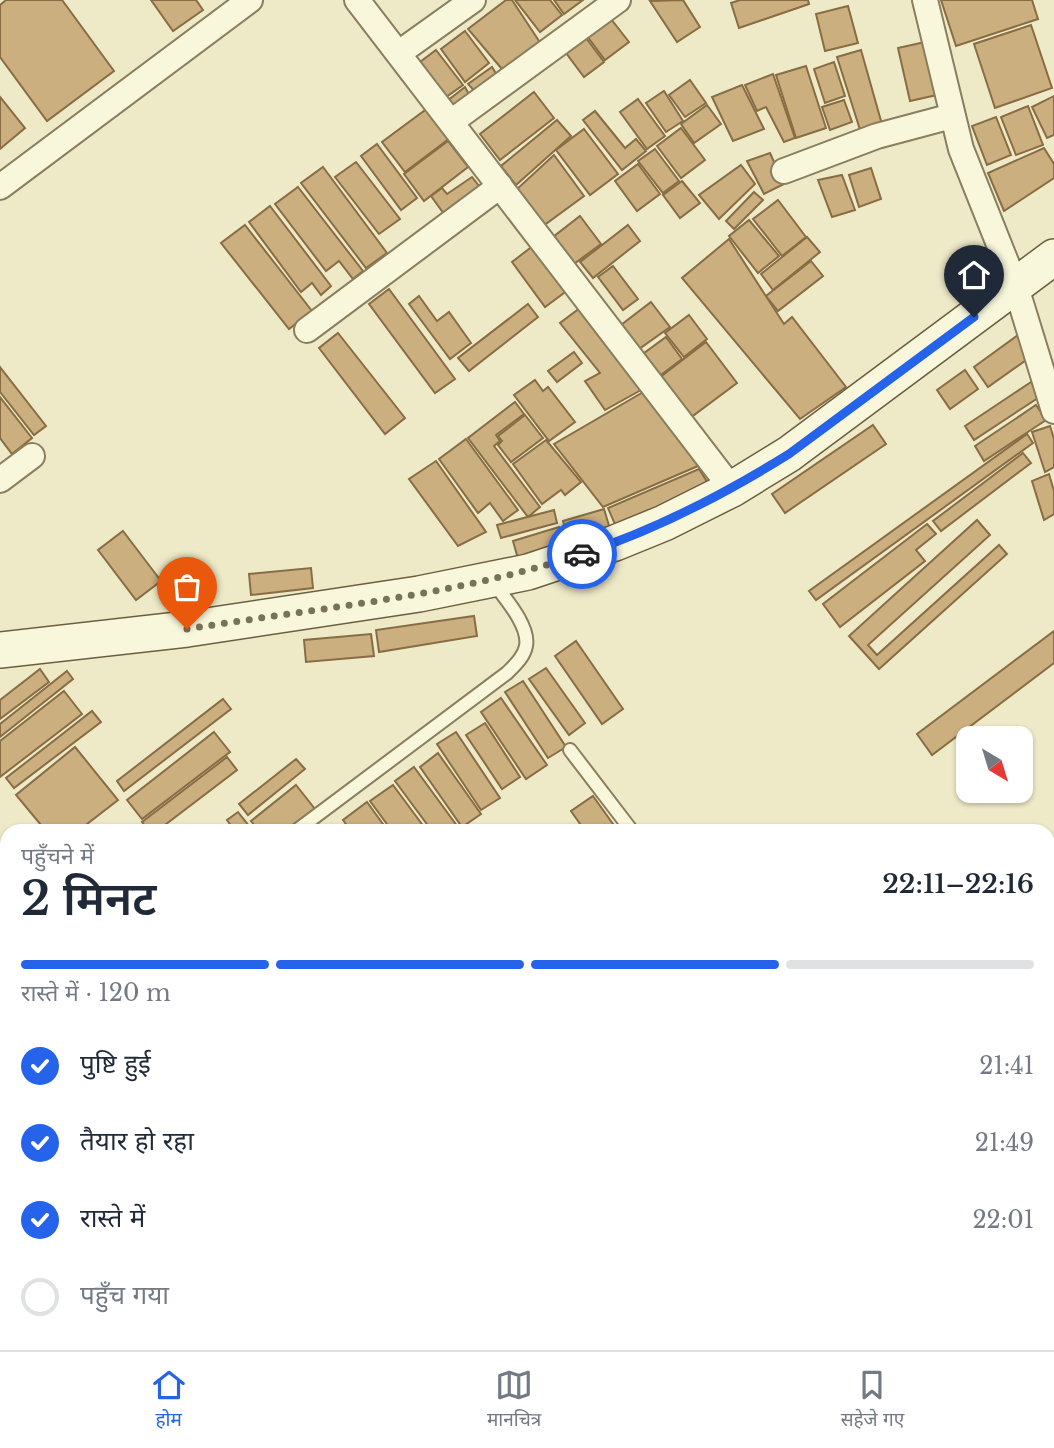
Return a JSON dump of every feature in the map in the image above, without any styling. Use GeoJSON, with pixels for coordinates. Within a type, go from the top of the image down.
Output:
{"type":"FeatureCollection","features":[{"type":"Feature","properties":{"kind":"street"},"geometry":{"type":"LineString","coordinates":[[0,187],[250,0]]}},
{"type":"Feature","properties":{"kind":"street"},"geometry":{"type":"LineString","coordinates":[[357,0],[732,489]]}},
{"type":"Feature","properties":{"kind":"street"},"geometry":{"type":"LineString","coordinates":[[399,53],[473,0]]}},
{"type":"Feature","properties":{"kind":"street"},"geometry":{"type":"LineString","coordinates":[[451,122],[618,0]]}},
{"type":"Feature","properties":{"kind":"street"},"geometry":{"type":"LineString","coordinates":[[925,0],[961,149],[1016,287],[1054,411]]}},
{"type":"Feature","properties":{"kind":"street"},"geometry":{"type":"LineString","coordinates":[[784,172],[877,136],[952,116]]}},
{"type":"Feature","properties":{"kind":"street"},"geometry":{"type":"LineString","coordinates":[[307,330],[500,186]]}},
{"type":"Feature","properties":{"kind":"street"},"geometry":{"type":"LineString","coordinates":[[0,650],[187,629],[419,594],[528,572],[615,543],[664,523],[732,489],[789,454],[1054,257]]}},
{"type":"Feature","properties":{"kind":"street"},"geometry":{"type":"LineString","coordinates":[[0,480],[32,456]]}},
{"type":"Feature","properties":{"kind":"lane"},"geometry":{"type":"LineString","coordinates":[[305,824],[507,673],[520,660],[527,644],[522,625],[511,605],[490,579]]}},
{"type":"Feature","properties":{"kind":"lane"},"geometry":{"type":"LineString","coordinates":[[570,750],[627,824]]}},
{"type":"Feature","properties":{"kind":"building"},"geometry":{"type":"Polygon","coordinates":[[[6,0],[62,0],[114,71],[47,121],[0,57],[0,5],[6,0]]]}},
{"type":"Feature","properties":{"kind":"building"},"geometry":{"type":"Polygon","coordinates":[[[151,0],[196,0],[203,10],[173,31],[151,0]]]}},
{"type":"Feature","properties":{"kind":"building"},"geometry":{"type":"Polygon","coordinates":[[[506,0],[512,0],[543,47],[507,75],[468,29],[506,0]]]}},
{"type":"Feature","properties":{"kind":"building"},"geometry":{"type":"Polygon","coordinates":[[[515,0],[550,0],[562,15],[540,32],[515,0]]]}},
{"type":"Feature","properties":{"kind":"building"},"geometry":{"type":"Polygon","coordinates":[[[554,0],[583,0],[564,14],[554,0]]]}},
{"type":"Feature","properties":{"kind":"building"},"geometry":{"type":"Polygon","coordinates":[[[683,0],[700,27],[677,42],[650,1],[683,0]]]}},
{"type":"Feature","properties":{"kind":"building"},"geometry":{"type":"Polygon","coordinates":[[[740,0],[808,0],[809,4],[739,28],[731,3],[740,0]]]}},
{"type":"Feature","properties":{"kind":"building"},"geometry":{"type":"Polygon","coordinates":[[[941,0],[1032,0],[1038,19],[956,46],[941,0]]]}},
{"type":"Feature","properties":{"kind":"building"},"geometry":{"type":"Polygon","coordinates":[[[848,6],[858,43],[825,51],[816,14],[848,6]]]}},
{"type":"Feature","properties":{"kind":"building"},"geometry":{"type":"Polygon","coordinates":[[[611,19],[629,42],[605,60],[587,36],[611,19]]]}},
{"type":"Feature","properties":{"kind":"building"},"geometry":{"type":"Polygon","coordinates":[[[1031,25],[1052,88],[995,108],[974,44],[1031,25]]]}},
{"type":"Feature","properties":{"kind":"building"},"geometry":{"type":"Polygon","coordinates":[[[465,31],[489,63],[465,82],[441,49],[465,31]]]}},
{"type":"Feature","properties":{"kind":"building"},"geometry":{"type":"Polygon","coordinates":[[[586,38],[604,62],[584,77],[566,53],[586,38]]]}},
{"type":"Feature","properties":{"kind":"building"},"geometry":{"type":"Polygon","coordinates":[[[934,40],[946,93],[910,101],[898,48],[934,40]]]}},
{"type":"Feature","properties":{"kind":"building"},"geometry":{"type":"Polygon","coordinates":[[[436,50],[463,85],[446,97],[420,62],[436,50]]]}},
{"type":"Feature","properties":{"kind":"building"},"geometry":{"type":"Polygon","coordinates":[[[861,50],[883,128],[862,136],[837,57],[861,50]]]}},
{"type":"Feature","properties":{"kind":"building"},"geometry":{"type":"Polygon","coordinates":[[[834,62],[845,96],[825,103],[814,69],[834,62]]]}},
{"type":"Feature","properties":{"kind":"building"},"geometry":{"type":"Polygon","coordinates":[[[806,66],[826,128],[796,138],[776,75],[806,66]]]}},
{"type":"Feature","properties":{"kind":"building"},"geometry":{"type":"Polygon","coordinates":[[[492,67],[500,80],[480,97],[468,84],[492,67]]]}},
{"type":"Feature","properties":{"kind":"building"},"geometry":{"type":"Polygon","coordinates":[[[773,74],[795,138],[784,142],[766,107],[757,111],[745,85],[773,74]]]}},
{"type":"Feature","properties":{"kind":"building"},"geometry":{"type":"Polygon","coordinates":[[[690,80],[706,103],[685,117],[669,95],[690,80]]]}},
{"type":"Feature","properties":{"kind":"building"},"geometry":{"type":"Polygon","coordinates":[[[742,85],[764,129],[733,141],[712,97],[742,85]]]}},
{"type":"Feature","properties":{"kind":"building"},"geometry":{"type":"Polygon","coordinates":[[[465,87],[472,100],[452,117],[442,105],[465,87]]]}},
{"type":"Feature","properties":{"kind":"building"},"geometry":{"type":"Polygon","coordinates":[[[664,91],[683,121],[666,132],[646,103],[664,91]]]}},
{"type":"Feature","properties":{"kind":"building"},"geometry":{"type":"Polygon","coordinates":[[[534,92],[554,118],[500,160],[480,134],[534,92]]]}},
{"type":"Feature","properties":{"kind":"building"},"geometry":{"type":"Polygon","coordinates":[[[1054,96],[1054,135],[1047,138],[1032,107],[1054,96]]]}},
{"type":"Feature","properties":{"kind":"building"},"geometry":{"type":"Polygon","coordinates":[[[0,97],[25,128],[0,149],[0,97]]]}},
{"type":"Feature","properties":{"kind":"building"},"geometry":{"type":"Polygon","coordinates":[[[638,99],[665,136],[647,149],[620,112],[638,99]]]}},
{"type":"Feature","properties":{"kind":"building"},"geometry":{"type":"Polygon","coordinates":[[[844,100],[852,122],[830,130],[822,107],[844,100]]]}},
{"type":"Feature","properties":{"kind":"building"},"geometry":{"type":"Polygon","coordinates":[[[432,105],[454,135],[405,172],[382,142],[432,105]]]}},
{"type":"Feature","properties":{"kind":"building"},"geometry":{"type":"Polygon","coordinates":[[[707,105],[721,124],[694,143],[681,124],[707,105]]]}},
{"type":"Feature","properties":{"kind":"building"},"geometry":{"type":"Polygon","coordinates":[[[1028,106],[1043,145],[1016,155],[1001,117],[1028,106]]]}},
{"type":"Feature","properties":{"kind":"building"},"geometry":{"type":"Polygon","coordinates":[[[595,111],[625,148],[636,139],[646,151],[622,170],[583,120],[595,111]]]}},
{"type":"Feature","properties":{"kind":"building"},"geometry":{"type":"Polygon","coordinates":[[[996,117],[1011,155],[987,165],[972,126],[996,117]]]}},
{"type":"Feature","properties":{"kind":"building"},"geometry":{"type":"Polygon","coordinates":[[[557,120],[571,136],[516,185],[501,166],[557,120]]]}},
{"type":"Feature","properties":{"kind":"building"},"geometry":{"type":"Polygon","coordinates":[[[681,128],[705,160],[681,178],[657,146],[681,128]]]}},
{"type":"Feature","properties":{"kind":"building"},"geometry":{"type":"Polygon","coordinates":[[[584,129],[618,174],[590,195],[556,150],[584,129]]]}},
{"type":"Feature","properties":{"kind":"building"},"geometry":{"type":"Polygon","coordinates":[[[448,141],[468,167],[424,201],[404,174],[448,141]]]}},
{"type":"Feature","properties":{"kind":"building"},"geometry":{"type":"Polygon","coordinates":[[[377,144],[417,198],[401,210],[361,156],[377,144]]]}},
{"type":"Feature","properties":{"kind":"building"},"geometry":{"type":"Polygon","coordinates":[[[1044,148],[1054,164],[1054,178],[1004,211],[988,173],[1044,148]]]}},
{"type":"Feature","properties":{"kind":"building"},"geometry":{"type":"Polygon","coordinates":[[[655,149],[679,181],[663,193],[638,161],[655,149]]]}},
{"type":"Feature","properties":{"kind":"building"},"geometry":{"type":"Polygon","coordinates":[[[770,153],[784,184],[764,194],[747,161],[770,153]]]}},
{"type":"Feature","properties":{"kind":"building"},"geometry":{"type":"Polygon","coordinates":[[[554,155],[584,196],[543,226],[516,190],[554,155]]]}},
{"type":"Feature","properties":{"kind":"building"},"geometry":{"type":"Polygon","coordinates":[[[356,162],[400,219],[379,234],[335,177],[356,162]]]}},
{"type":"Feature","properties":{"kind":"building"},"geometry":{"type":"Polygon","coordinates":[[[638,164],[660,194],[637,211],[615,181],[638,164]]]}},
{"type":"Feature","properties":{"kind":"building"},"geometry":{"type":"Polygon","coordinates":[[[741,165],[755,184],[719,219],[699,195],[741,165]]]}},
{"type":"Feature","properties":{"kind":"building"},"geometry":{"type":"Polygon","coordinates":[[[323,167],[387,253],[366,268],[301,183],[323,167]]]}},
{"type":"Feature","properties":{"kind":"building"},"geometry":{"type":"Polygon","coordinates":[[[871,168],[881,199],[859,207],[849,175],[871,168]]]}},
{"type":"Feature","properties":{"kind":"building"},"geometry":{"type":"Polygon","coordinates":[[[842,175],[855,210],[832,217],[818,180],[842,175]]]}},
{"type":"Feature","properties":{"kind":"building"},"geometry":{"type":"Polygon","coordinates":[[[472,177],[483,191],[447,218],[431,196],[442,188],[447,194],[472,177]]]}},
{"type":"Feature","properties":{"kind":"building"},"geometry":{"type":"Polygon","coordinates":[[[682,181],[700,203],[680,218],[663,195],[682,181]]]}},
{"type":"Feature","properties":{"kind":"building"},"geometry":{"type":"Polygon","coordinates":[[[298,187],[363,271],[353,279],[339,261],[326,271],[275,204],[298,187]]]}},
{"type":"Feature","properties":{"kind":"building"},"geometry":{"type":"Polygon","coordinates":[[[754,192],[763,200],[734,229],[726,221],[754,192]]]}},
{"type":"Feature","properties":{"kind":"building"},"geometry":{"type":"Polygon","coordinates":[[[778,200],[806,237],[782,256],[753,219],[778,200]]]}},
{"type":"Feature","properties":{"kind":"building"},"geometry":{"type":"Polygon","coordinates":[[[270,206],[331,286],[321,295],[312,283],[301,292],[249,222],[270,206]]]}},
{"type":"Feature","properties":{"kind":"building"},"geometry":{"type":"Polygon","coordinates":[[[580,216],[601,244],[574,264],[553,237],[580,216]]]}},
{"type":"Feature","properties":{"kind":"building"},"geometry":{"type":"Polygon","coordinates":[[[749,220],[779,256],[758,273],[729,236],[749,220]]]}},
{"type":"Feature","properties":{"kind":"building"},"geometry":{"type":"Polygon","coordinates":[[[245,225],[312,311],[289,329],[221,243],[245,225]]]}},
{"type":"Feature","properties":{"kind":"building"},"geometry":{"type":"Polygon","coordinates":[[[628,225],[640,241],[593,278],[580,262],[628,225]]]}},
{"type":"Feature","properties":{"kind":"building"},"geometry":{"type":"Polygon","coordinates":[[[807,237],[820,252],[773,290],[761,274],[807,237]]]}},
{"type":"Feature","properties":{"kind":"building"},"geometry":{"type":"Polygon","coordinates":[[[729,239],[784,324],[792,317],[846,387],[800,419],[682,278],[729,239]]]}},
{"type":"Feature","properties":{"kind":"building"},"geometry":{"type":"Polygon","coordinates":[[[538,242],[572,287],[545,307],[512,262],[538,242]]]}},
{"type":"Feature","properties":{"kind":"building"},"geometry":{"type":"Polygon","coordinates":[[[811,261],[823,276],[778,311],[766,296],[811,261]]]}},
{"type":"Feature","properties":{"kind":"building"},"geometry":{"type":"Polygon","coordinates":[[[613,266],[638,299],[623,310],[598,277],[613,266]]]}},
{"type":"Feature","properties":{"kind":"building"},"geometry":{"type":"Polygon","coordinates":[[[389,289],[455,379],[435,393],[369,304],[389,289]]]}},
{"type":"Feature","properties":{"kind":"building"},"geometry":{"type":"Polygon","coordinates":[[[419,296],[437,321],[449,312],[471,343],[450,359],[409,304],[419,296]]]}},
{"type":"Feature","properties":{"kind":"building"},"geometry":{"type":"Polygon","coordinates":[[[651,302],[670,327],[639,349],[621,325],[651,302]]]}},
{"type":"Feature","properties":{"kind":"building"},"geometry":{"type":"Polygon","coordinates":[[[528,304],[538,317],[469,371],[458,358],[528,304]]]}},
{"type":"Feature","properties":{"kind":"building"},"geometry":{"type":"Polygon","coordinates":[[[580,308],[641,390],[605,410],[585,381],[600,373],[560,323],[580,308]]]}},
{"type":"Feature","properties":{"kind":"building"},"geometry":{"type":"Polygon","coordinates":[[[689,315],[707,339],[684,357],[665,333],[689,315]]]}},
{"type":"Feature","properties":{"kind":"building"},"geometry":{"type":"Polygon","coordinates":[[[1022,332],[1029,358],[988,387],[974,367],[1022,332]]]}},
{"type":"Feature","properties":{"kind":"building"},"geometry":{"type":"Polygon","coordinates":[[[338,333],[405,418],[385,434],[319,348],[338,333]]]}},
{"type":"Feature","properties":{"kind":"building"},"geometry":{"type":"Polygon","coordinates":[[[666,337],[682,359],[653,381],[636,359],[666,337]]]}},
{"type":"Feature","properties":{"kind":"building"},"geometry":{"type":"Polygon","coordinates":[[[706,342],[737,383],[690,418],[659,378],[706,342]]]}},
{"type":"Feature","properties":{"kind":"building"},"geometry":{"type":"Polygon","coordinates":[[[574,352],[582,363],[557,382],[548,371],[574,352]]]}},
{"type":"Feature","properties":{"kind":"building"},"geometry":{"type":"Polygon","coordinates":[[[0,367],[46,426],[34,435],[0,392],[0,367]]]}},
{"type":"Feature","properties":{"kind":"building"},"geometry":{"type":"Polygon","coordinates":[[[965,370],[978,389],[950,409],[937,390],[965,370]]]}},
{"type":"Feature","properties":{"kind":"building"},"geometry":{"type":"Polygon","coordinates":[[[535,380],[543,391],[548,387],[575,422],[549,441],[514,395],[535,380]]]}},
{"type":"Feature","properties":{"kind":"building"},"geometry":{"type":"Polygon","coordinates":[[[1031,382],[1041,396],[974,440],[965,426],[1031,382]]]}},
{"type":"Feature","properties":{"kind":"building"},"geometry":{"type":"Polygon","coordinates":[[[645,391],[698,466],[603,507],[554,444],[645,391]]]}},
{"type":"Feature","properties":{"kind":"building"},"geometry":{"type":"Polygon","coordinates":[[[0,397],[32,438],[12,454],[0,438],[0,397]]]}},
{"type":"Feature","properties":{"kind":"building"},"geometry":{"type":"Polygon","coordinates":[[[515,402],[524,414],[496,435],[500,441],[494,446],[540,507],[528,517],[468,438],[515,402]]]}},
{"type":"Feature","properties":{"kind":"building"},"geometry":{"type":"Polygon","coordinates":[[[1036,405],[1046,420],[984,461],[975,446],[1036,405]]]}},
{"type":"Feature","properties":{"kind":"building"},"geometry":{"type":"Polygon","coordinates":[[[525,415],[543,438],[511,462],[498,445],[502,441],[498,436],[525,415]]]}},
{"type":"Feature","properties":{"kind":"building"},"geometry":{"type":"Polygon","coordinates":[[[873,425],[886,444],[785,513],[772,494],[873,425]]]}},
{"type":"Feature","properties":{"kind":"building"},"geometry":{"type":"Polygon","coordinates":[[[1050,426],[1054,439],[1054,467],[1045,472],[1032,432],[1050,426]]]}},
{"type":"Feature","properties":{"kind":"building"},"geometry":{"type":"Polygon","coordinates":[[[1027,434],[1033,443],[816,600],[809,591],[1027,434]]]}},
{"type":"Feature","properties":{"kind":"building"},"geometry":{"type":"Polygon","coordinates":[[[466,439],[518,510],[503,521],[490,503],[478,513],[439,459],[466,439]]]}},
{"type":"Feature","properties":{"kind":"building"},"geometry":{"type":"Polygon","coordinates":[[[546,440],[581,482],[565,495],[561,490],[542,504],[513,464],[546,440]]]}},
{"type":"Feature","properties":{"kind":"building"},"geometry":{"type":"Polygon","coordinates":[[[1023,453],[1031,463],[941,531],[933,521],[1023,453]]]}},
{"type":"Feature","properties":{"kind":"building"},"geometry":{"type":"Polygon","coordinates":[[[436,461],[486,532],[458,546],[409,479],[436,461]]]}},
{"type":"Feature","properties":{"kind":"building"},"geometry":{"type":"Polygon","coordinates":[[[699,469],[711,488],[617,529],[608,508],[699,469]]]}},
{"type":"Feature","properties":{"kind":"building"},"geometry":{"type":"Polygon","coordinates":[[[1049,474],[1054,491],[1054,514],[1044,520],[1032,481],[1049,474]]]}},
{"type":"Feature","properties":{"kind":"building"},"geometry":{"type":"Polygon","coordinates":[[[604,509],[610,529],[568,540],[563,521],[604,509]]]}},
{"type":"Feature","properties":{"kind":"building"},"geometry":{"type":"Polygon","coordinates":[[[554,510],[557,523],[501,538],[497,525],[554,510]]]}},
{"type":"Feature","properties":{"kind":"building"},"geometry":{"type":"Polygon","coordinates":[[[977,520],[990,535],[868,645],[877,655],[999,545],[1007,554],[879,669],[849,636],[977,520]]]}},
{"type":"Feature","properties":{"kind":"building"},"geometry":{"type":"Polygon","coordinates":[[[927,524],[936,534],[916,550],[925,561],[840,627],[823,604],[927,524]]]}},
{"type":"Feature","properties":{"kind":"building"},"geometry":{"type":"Polygon","coordinates":[[[559,527],[564,544],[518,559],[513,541],[559,527]]]}},
{"type":"Feature","properties":{"kind":"building"},"geometry":{"type":"Polygon","coordinates":[[[123,531],[161,581],[136,600],[98,550],[123,531]]]}},
{"type":"Feature","properties":{"kind":"building"},"geometry":{"type":"Polygon","coordinates":[[[311,568],[313,588],[251,595],[249,574],[311,568]]]}},
{"type":"Feature","properties":{"kind":"building"},"geometry":{"type":"Polygon","coordinates":[[[474,616],[477,636],[379,652],[376,630],[474,616]]]}},
{"type":"Feature","properties":{"kind":"building"},"geometry":{"type":"Polygon","coordinates":[[[1054,631],[1054,663],[970,726],[956,726],[956,737],[932,755],[917,734],[1054,631]]]}},
{"type":"Feature","properties":{"kind":"building"},"geometry":{"type":"Polygon","coordinates":[[[371,634],[374,656],[306,662],[304,640],[371,634]]]}},
{"type":"Feature","properties":{"kind":"building"},"geometry":{"type":"Polygon","coordinates":[[[576,641],[623,709],[602,724],[555,656],[576,641]]]}},
{"type":"Feature","properties":{"kind":"building"},"geometry":{"type":"Polygon","coordinates":[[[546,668],[585,723],[569,735],[529,679],[546,668]]]}},
{"type":"Feature","properties":{"kind":"building"},"geometry":{"type":"Polygon","coordinates":[[[40,669],[49,682],[0,719],[0,700],[40,669]]]}},
{"type":"Feature","properties":{"kind":"building"},"geometry":{"type":"Polygon","coordinates":[[[67,671],[73,679],[0,737],[0,724],[67,671]]]}},
{"type":"Feature","properties":{"kind":"building"},"geometry":{"type":"Polygon","coordinates":[[[523,681],[566,747],[548,758],[505,692],[523,681]]]}},
{"type":"Feature","properties":{"kind":"building"},"geometry":{"type":"Polygon","coordinates":[[[64,691],[82,714],[0,777],[0,741],[64,691]]]}},
{"type":"Feature","properties":{"kind":"building"},"geometry":{"type":"Polygon","coordinates":[[[501,698],[547,765],[526,779],[481,712],[501,698]]]}},
{"type":"Feature","properties":{"kind":"building"},"geometry":{"type":"Polygon","coordinates":[[[223,699],[231,709],[124,791],[117,781],[223,699]]]}},
{"type":"Feature","properties":{"kind":"building"},"geometry":{"type":"Polygon","coordinates":[[[92,711],[101,722],[14,788],[6,778],[92,711]]]}},
{"type":"Feature","properties":{"kind":"building"},"geometry":{"type":"Polygon","coordinates":[[[485,723],[520,777],[502,789],[466,735],[485,723]]]}},
{"type":"Feature","properties":{"kind":"building"},"geometry":{"type":"Polygon","coordinates":[[[214,732],[230,752],[142,819],[127,800],[214,732]]]}},
{"type":"Feature","properties":{"kind":"building"},"geometry":{"type":"Polygon","coordinates":[[[456,732],[500,798],[481,810],[437,744],[456,732]]]}},
{"type":"Feature","properties":{"kind":"building"},"geometry":{"type":"Polygon","coordinates":[[[75,747],[118,800],[87,824],[40,824],[16,795],[75,747]]]}},
{"type":"Feature","properties":{"kind":"building"},"geometry":{"type":"Polygon","coordinates":[[[438,753],[481,814],[466,824],[460,824],[420,767],[438,753]]]}},
{"type":"Feature","properties":{"kind":"building"},"geometry":{"type":"Polygon","coordinates":[[[227,757],[237,770],[166,824],[142,822],[227,757]]]}},
{"type":"Feature","properties":{"kind":"building"},"geometry":{"type":"Polygon","coordinates":[[[296,759],[305,769],[248,815],[239,804],[296,759]]]}},
{"type":"Feature","properties":{"kind":"building"},"geometry":{"type":"Polygon","coordinates":[[[414,767],[456,824],[427,824],[395,781],[414,767]]]}},
{"type":"Feature","properties":{"kind":"building"},"geometry":{"type":"Polygon","coordinates":[[[296,785],[315,809],[297,824],[253,824],[251,821],[296,785]]]}},
{"type":"Feature","properties":{"kind":"building"},"geometry":{"type":"Polygon","coordinates":[[[393,785],[422,824],[387,824],[370,801],[393,785]]]}},
{"type":"Feature","properties":{"kind":"building"},"geometry":{"type":"Polygon","coordinates":[[[593,796],[613,824],[580,824],[571,811],[593,796]]]}},
{"type":"Feature","properties":{"kind":"building"},"geometry":{"type":"Polygon","coordinates":[[[367,802],[383,824],[346,824],[343,820],[367,802]]]}},
{"type":"Feature","properties":{"kind":"building"},"geometry":{"type":"Polygon","coordinates":[[[238,812],[247,824],[230,824],[227,820],[238,812]]]}},
{"type":"Feature","properties":{"kind":"way so far"},"geometry":{"type":"LineString","coordinates":[[187,629],[419,594],[528,572],[582,554]]}},
{"type":"Feature","properties":{"kind":"route"},"geometry":{"type":"LineString","coordinates":[[582,554],[664,523],[732,489],[789,454],[974,317]]}}]}
